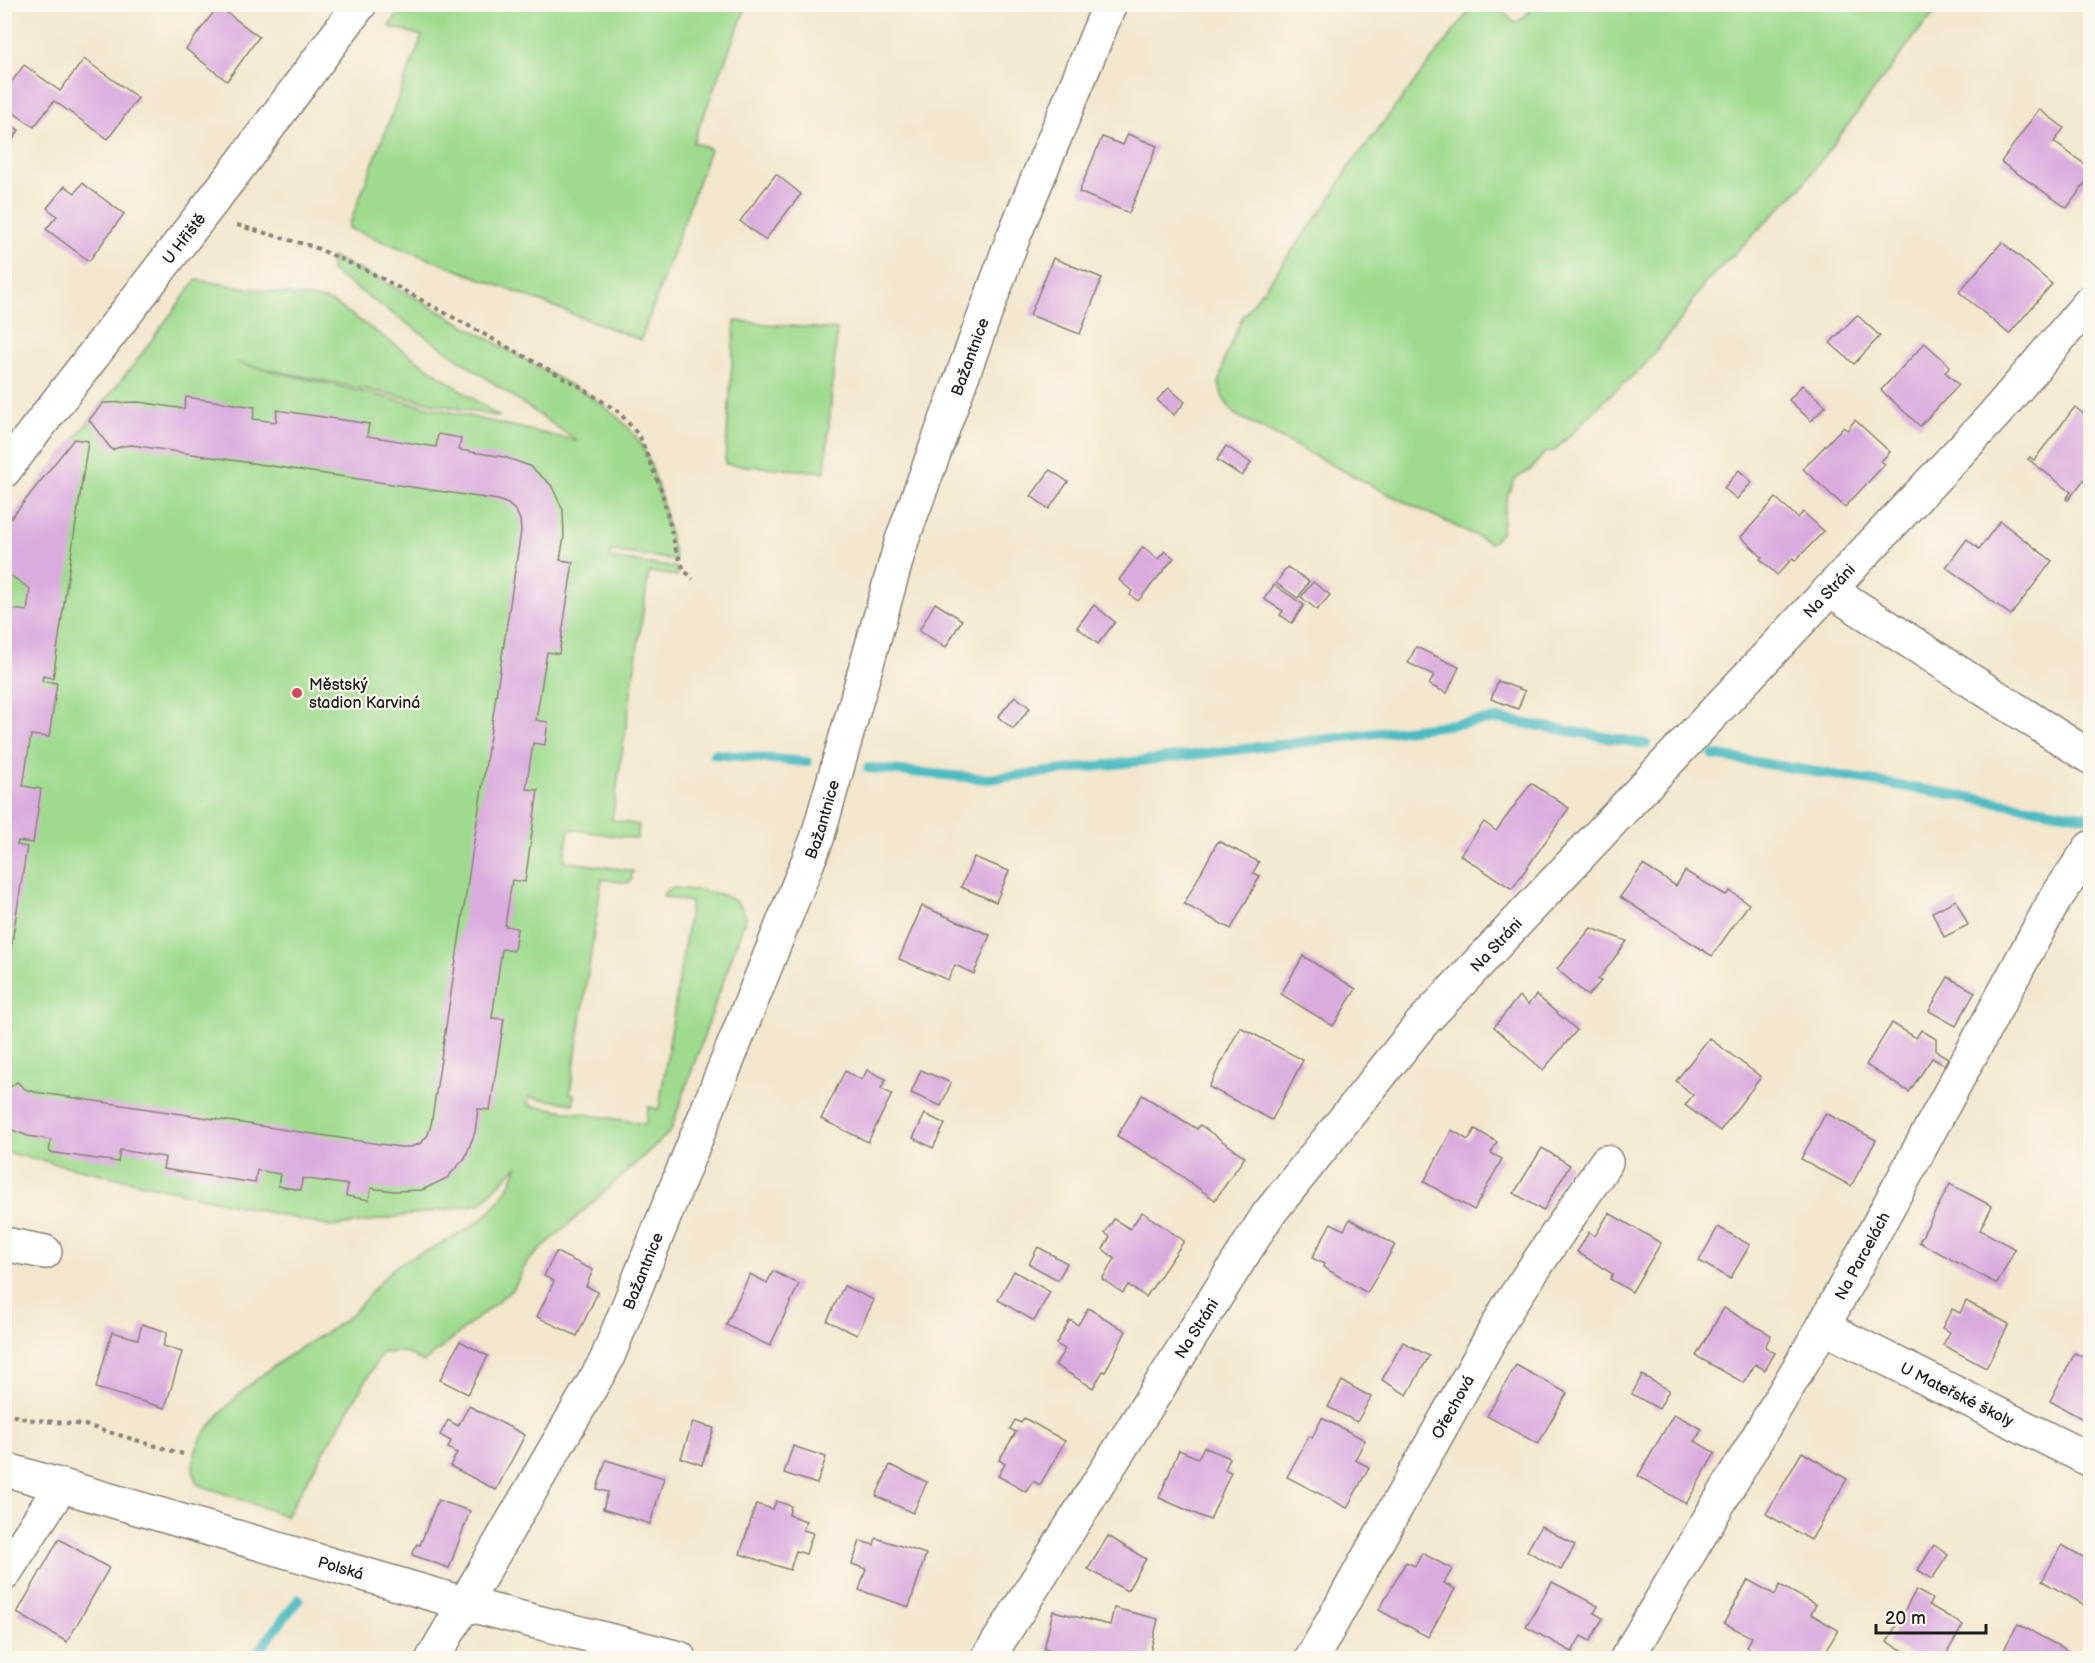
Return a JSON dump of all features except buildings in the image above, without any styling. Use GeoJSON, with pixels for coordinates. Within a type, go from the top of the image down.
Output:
{"type":"FeatureCollection","features":[{"type":"Feature","properties":{"kind":"street","name":"U Hřiště"},"geometry":{"type":"LineString","coordinates":[[4,471],[360,4]]}},
{"type":"Feature","properties":{"kind":"street","name":"Bažantnice"},"geometry":{"type":"LineString","coordinates":[[433,1659],[606,1361],[817,838],[902,540],[1013,238],[1110,4]]}},
{"type":"Feature","properties":{"kind":"street","name":"Na Stráni"},"geometry":{"type":"LineString","coordinates":[[988,1659],[1267,1216],[1421,1024],[1994,415],[2091,302]]}},
{"type":"Feature","properties":{"kind":"street"},"geometry":{"type":"LineString","coordinates":[[1830,590],[2091,757]]}},
{"type":"Feature","properties":{"kind":"street","name":"Na Parcelách"},"geometry":{"type":"LineString","coordinates":[[1627,1659],[1823,1327],[2054,901],[2091,848]]}},
{"type":"Feature","properties":{"kind":"street","name":"Ořechová"},"geometry":{"type":"LineString","coordinates":[[1312,1659],[1508,1307],[1606,1162]]}},
{"type":"Feature","properties":{"kind":"street"},"geometry":{"type":"LineString","coordinates":[[4,1244],[45,1252]]}},
{"type":"Feature","properties":{"kind":"street","name":"U Mateřské školy"},"geometry":{"type":"LineString","coordinates":[[1823,1327],[2091,1460]]}},
{"type":"Feature","properties":{"kind":"street","name":"Polská"},"geometry":{"type":"LineString","coordinates":[[4,1469],[466,1604],[680,1659]]}},
{"type":"Feature","properties":{"kind":"street"},"geometry":{"type":"LineString","coordinates":[[4,1574],[61,1486]]}},
{"type":"Feature","properties":{"kind":"path"},"geometry":{"type":"LineString","coordinates":[[202,214],[314,247],[370,272],[577,385],[619,412],[640,437],[662,492],[675,549],[684,570],[693,579]]}},
{"type":"Feature","properties":{"kind":"path"},"geometry":{"type":"LineString","coordinates":[[4,1413],[26,1419],[85,1425],[183,1454]]}},
{"type":"Feature","properties":{"kind":"green space"},"geometry":{"type":"Polygon","coordinates":[[[406,4],[747,5],[693,142],[710,149],[641,340],[348,228],[422,36],[389,26],[406,4]]]}},
{"type":"Feature","properties":{"kind":"green space"},"geometry":{"type":"Polygon","coordinates":[[[1474,5],[1495,5],[1515,23],[1535,5],[1943,5],[1921,28],[1801,187],[1705,283],[1680,321],[1642,368],[1609,396],[1554,451],[1544,453],[1532,469],[1515,479],[1507,497],[1501,533],[1491,543],[1388,494],[1234,414],[1223,398],[1219,384],[1224,360],[1242,318],[1329,201],[1349,167],[1474,5]]]}},
{"type":"Feature","properties":{"kind":"green space","name":"Městský stadion Karviná"},"geometry":{"type":"Polygon","coordinates":[[[332,257],[409,294],[595,399],[617,416],[636,437],[650,463],[676,560],[611,551],[610,558],[677,568],[677,576],[649,572],[612,820],[639,825],[637,839],[569,829],[564,861],[633,871],[628,883],[602,879],[570,1093],[574,1094],[573,1104],[529,1097],[528,1105],[646,1124],[648,1107],[659,1109],[691,902],[663,895],[667,890],[674,888],[716,893],[735,901],[742,908],[746,917],[670,1132],[527,1262],[514,1288],[424,1362],[405,1352],[382,1353],[286,1516],[197,1484],[193,1467],[194,1459],[203,1436],[222,1411],[252,1383],[273,1366],[349,1316],[396,1266],[455,1236],[481,1219],[502,1197],[518,1165],[480,1204],[332,1227],[5,1152],[5,527],[134,364],[196,280],[326,300],[337,305],[500,417],[237,363],[577,441],[331,271],[332,257]]]}},
{"type":"Feature","properties":{"kind":"green space"},"geometry":{"type":"Polygon","coordinates":[[[735,321],[837,330],[825,472],[725,464],[735,321]]]}},
{"type":"Feature","properties":{"kind":"waterway"},"geometry":{"type":"LineString","coordinates":[[868,768],[988,779],[1498,719],[1646,744]]}},
{"type":"Feature","properties":{"kind":"waterway"},"geometry":{"type":"LineString","coordinates":[[714,754],[807,762]]}},
{"type":"Feature","properties":{"kind":"waterway"},"geometry":{"type":"LineString","coordinates":[[1713,755],[2088,817]]}},
{"type":"Feature","properties":{"kind":"waterway"},"geometry":{"type":"LineString","coordinates":[[253,1658],[299,1599]]}},
{"type":"Feature","properties":{"kind":"place","name":"Městský stadion Karviná"},"geometry":{"type":"Point","coordinates":[297,693]}}]}
